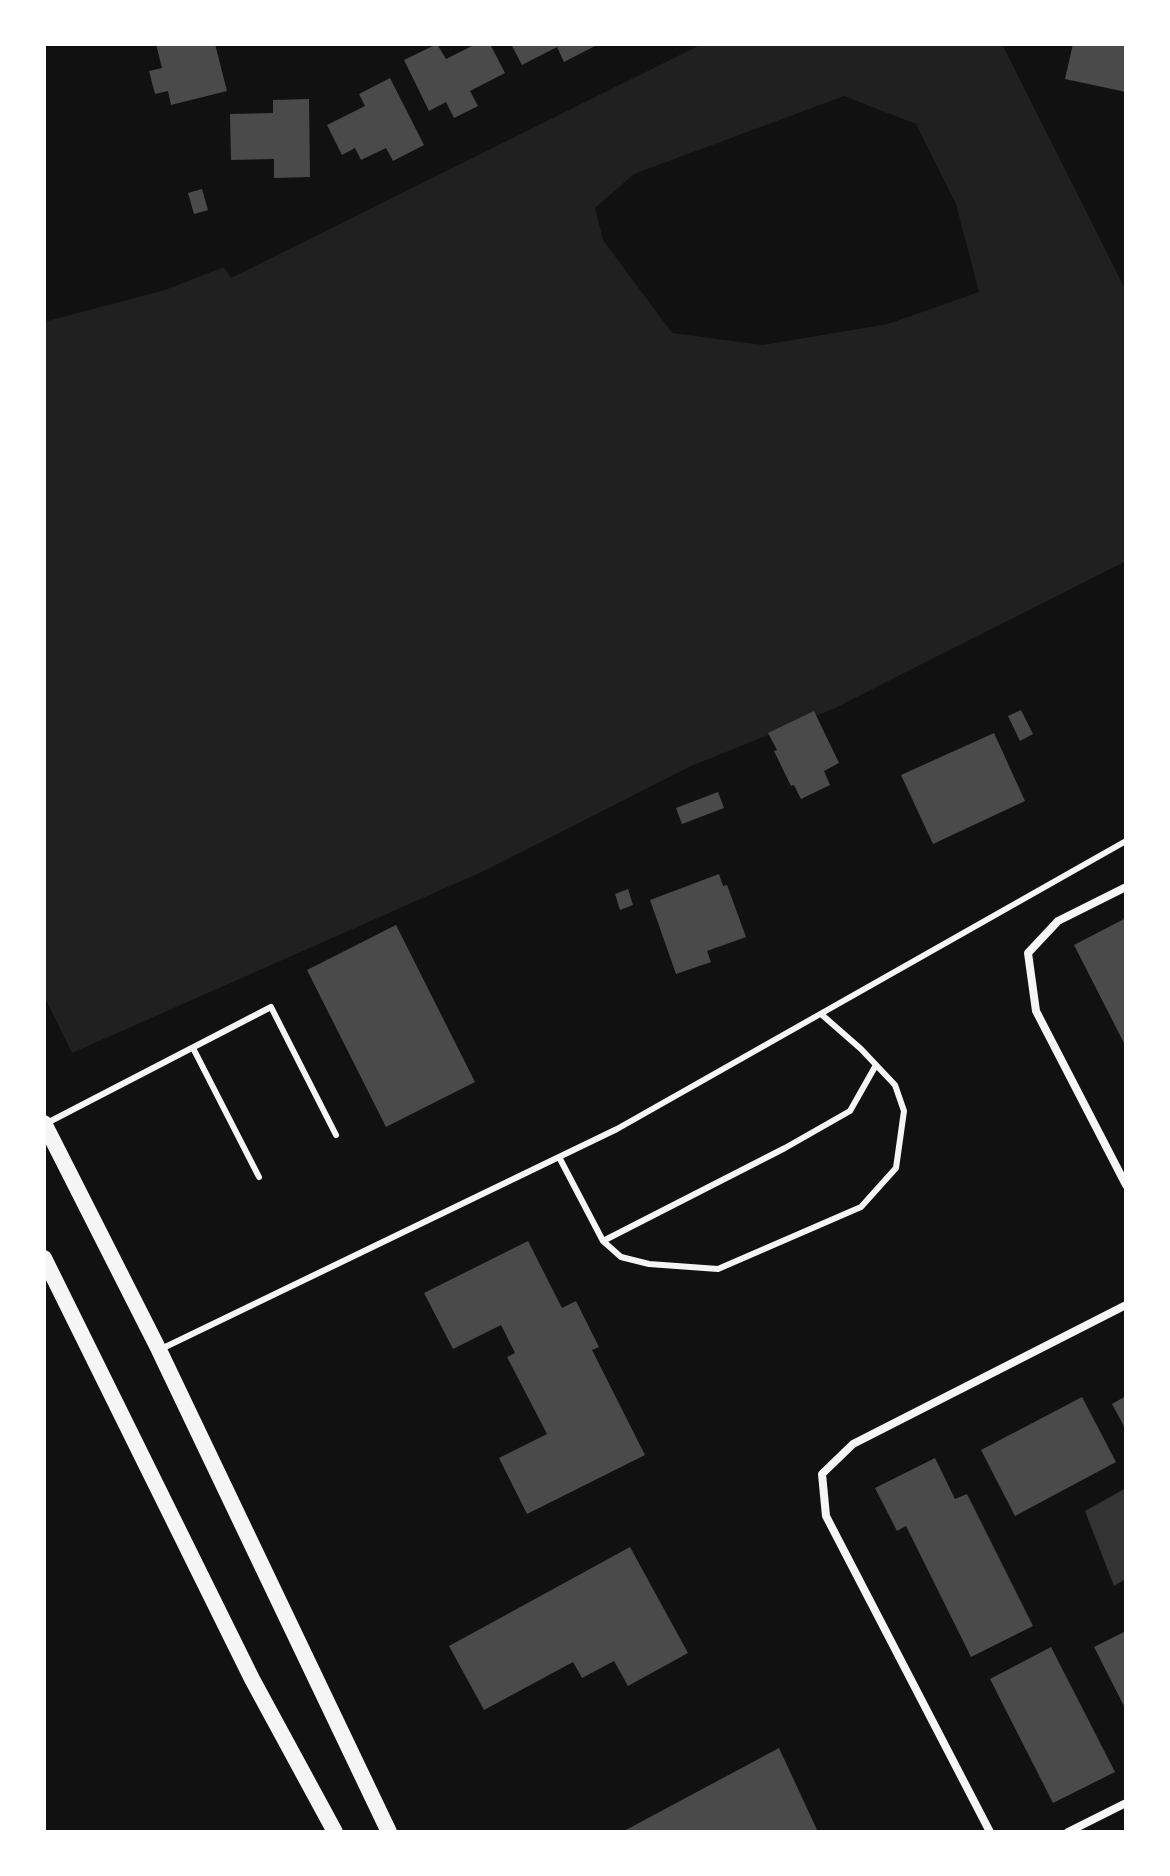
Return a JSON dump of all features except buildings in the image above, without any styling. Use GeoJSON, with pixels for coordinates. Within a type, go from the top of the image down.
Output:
{"type":"FeatureCollection","features":[{"type":"Feature","properties":{"kind":"main road"},"geometry":{"type":"LineString","coordinates":[[44,1124],[159,1350],[389,1832]]}},
{"type":"Feature","properties":{"kind":"main road"},"geometry":{"type":"LineString","coordinates":[[44,1258],[252,1679],[335,1832]]}},
{"type":"Feature","properties":{"kind":"street"},"geometry":{"type":"LineString","coordinates":[[1126,887],[1058,921],[1028,953],[1036,1011],[1126,1185]]}},
{"type":"Feature","properties":{"kind":"street"},"geometry":{"type":"LineString","coordinates":[[990,1832],[826,1516],[822,1474],[853,1444],[1126,1305]]}},
{"type":"Feature","properties":{"kind":"street"},"geometry":{"type":"LineString","coordinates":[[1068,1832],[1126,1803]]}},
{"type":"Feature","properties":{"kind":"lane"},"geometry":{"type":"LineString","coordinates":[[159,1350],[617,1129],[1126,841]]}},
{"type":"Feature","properties":{"kind":"lane"},"geometry":{"type":"LineString","coordinates":[[44,1124],[271,1007],[336,1135]]}},
{"type":"Feature","properties":{"kind":"lane"},"geometry":{"type":"LineString","coordinates":[[559,1157],[603,1241],[621,1257],[649,1264],[718,1269],[861,1207],[896,1168],[904,1111],[895,1085],[821,1014]]}},
{"type":"Feature","properties":{"kind":"lane"},"geometry":{"type":"LineString","coordinates":[[193,1048],[259,1177]]}},
{"type":"Feature","properties":{"kind":"lane"},"geometry":{"type":"LineString","coordinates":[[603,1241],[785,1148],[850,1111],[876,1065]]}},
{"type":"Feature","properties":{"kind":"shaded area"},"geometry":{"type":"Polygon","coordinates":[[[702,44],[1002,44],[1126,291],[1126,561],[833,709],[691,766],[486,870],[72,1053],[44,996],[44,322],[165,290],[224,267],[231,278],[702,44]],[[844,96],[634,174],[595,208],[603,240],[672,333],[763,345],[888,324],[979,292],[956,204],[916,124],[844,96]]]}},
{"type":"Feature","properties":{"kind":"shaded area"},"geometry":{"type":"Polygon","coordinates":[[[1126,1488],[1126,1579],[1114,1586],[1085,1511],[1126,1488]]]}}]}
